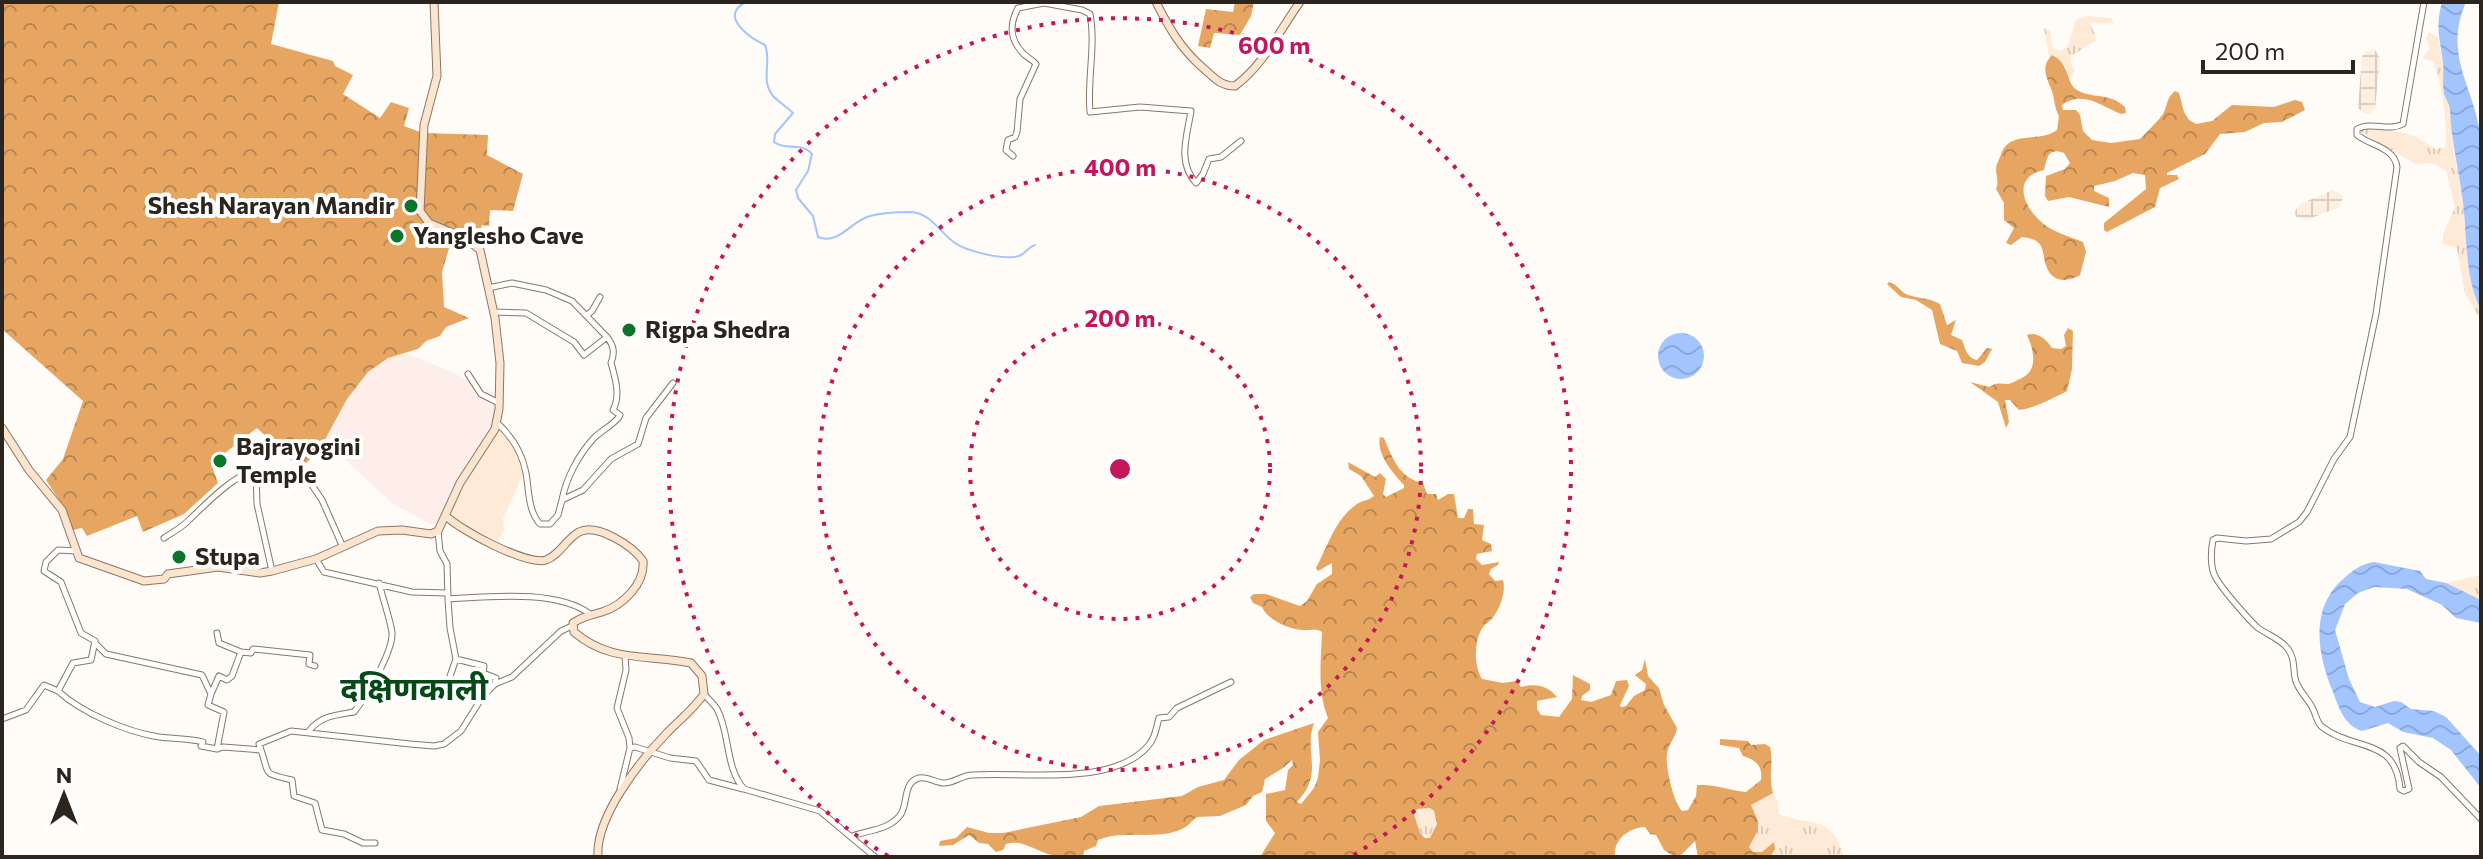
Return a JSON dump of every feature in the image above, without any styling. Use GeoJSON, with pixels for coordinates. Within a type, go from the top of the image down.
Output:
{"type":"FeatureCollection","features":[{"type":"Feature","properties":{"kind":"main road"},"geometry":{"type":"LineString","coordinates":[[2,428],[29,470],[62,510],[79,558],[144,581],[164,579],[168,574],[218,567],[260,573],[272,571],[316,559],[369,533],[386,529],[431,534],[438,531],[460,483],[495,429],[500,363],[480,250],[476,245],[429,223],[420,211],[424,125],[437,76],[434,2]]}},
{"type":"Feature","properties":{"kind":"main road"},"geometry":{"type":"LineString","coordinates":[[1156,2],[1183,50],[1219,83],[1235,86],[1262,60],[1300,2]]}},
{"type":"Feature","properties":{"kind":"main road"},"geometry":{"type":"LineString","coordinates":[[446,516],[472,534],[512,553],[539,561],[548,560],[574,535],[589,530],[600,532],[632,549],[643,561],[644,568],[633,591],[613,607],[579,619],[572,626],[574,632],[596,648],[625,656],[691,663],[702,676],[704,694],[650,752],[617,798],[604,823],[598,857]]}},
{"type":"Feature","properties":{"kind":"street"},"geometry":{"type":"LineString","coordinates":[[1013,156],[1006,150],[1008,140],[1015,137],[1017,132],[1020,99],[1036,64],[1020,50],[1011,35],[1011,27],[1018,8],[1044,2],[1090,14],[1093,36],[1088,93],[1090,112],[1140,107],[1191,111],[1184,160],[1189,175],[1196,183],[1209,159],[1221,157],[1241,141]]}},
{"type":"Feature","properties":{"kind":"street"},"geometry":{"type":"LineString","coordinates":[[2424,2],[2403,124],[2395,127],[2362,126],[2357,129],[2357,135],[2391,152],[2397,167],[2376,314],[2354,427],[2299,522],[2271,539],[2246,541],[2217,538],[2213,540],[2212,551],[2216,578],[2244,614],[2266,634],[2285,645],[2290,653],[2295,681],[2321,726],[2362,745],[2381,750],[2399,774],[2400,789],[2404,791],[2409,789],[2400,748],[2408,748],[2412,756],[2441,777],[2481,819]]}},
{"type":"Feature","properties":{"kind":"street"},"geometry":{"type":"LineString","coordinates":[[487,289],[512,283],[546,290],[572,301],[607,337],[614,350],[611,363],[617,382],[613,410],[619,417],[595,437],[579,459],[568,479],[558,515],[550,524],[540,524],[532,513],[520,454],[513,440],[496,422]]}},
{"type":"Feature","properties":{"kind":"street"},"geometry":{"type":"LineString","coordinates":[[587,315],[600,297]]}},
{"type":"Feature","properties":{"kind":"street"},"geometry":{"type":"LineString","coordinates":[[493,312],[526,313],[574,342],[584,355],[607,337]]}},
{"type":"Feature","properties":{"kind":"street"},"geometry":{"type":"LineString","coordinates":[[468,374],[481,394],[499,403]]}},
{"type":"Feature","properties":{"kind":"street"},"geometry":{"type":"LineString","coordinates":[[562,500],[583,490],[611,459],[638,444],[646,418],[673,383]]}},
{"type":"Feature","properties":{"kind":"street"},"geometry":{"type":"LineString","coordinates":[[301,469],[322,500],[342,545]]}},
{"type":"Feature","properties":{"kind":"street"},"geometry":{"type":"LineString","coordinates":[[164,538],[236,480],[249,472],[256,472],[257,504],[272,571]]}},
{"type":"Feature","properties":{"kind":"street"},"geometry":{"type":"LineString","coordinates":[[438,531],[440,551],[447,564],[450,628],[456,659],[442,699]]}},
{"type":"Feature","properties":{"kind":"street"},"geometry":{"type":"LineString","coordinates":[[77,551],[58,550],[46,562],[44,571],[61,582],[81,633],[106,654],[202,675],[211,694]]}},
{"type":"Feature","properties":{"kind":"street"},"geometry":{"type":"LineString","coordinates":[[316,559],[324,572],[412,592],[558,601],[590,614]]}},
{"type":"Feature","properties":{"kind":"street"},"geometry":{"type":"LineString","coordinates":[[309,732],[315,723],[326,717],[354,712],[390,646],[391,626],[379,583]]}},
{"type":"Feature","properties":{"kind":"street"},"geometry":{"type":"LineString","coordinates":[[375,843],[363,843],[344,834],[322,830],[315,803],[294,796],[292,780],[265,770],[259,744],[291,731],[410,744],[444,744],[467,724],[483,696],[495,684],[512,677],[561,631],[572,626]]}},
{"type":"Feature","properties":{"kind":"street"},"geometry":{"type":"LineString","coordinates":[[217,633],[219,643],[241,652],[251,653],[253,649],[310,655],[309,664],[315,666]]}},
{"type":"Feature","properties":{"kind":"street"},"geometry":{"type":"LineString","coordinates":[[58,691],[73,663],[91,660],[95,643]]}},
{"type":"Feature","properties":{"kind":"street"},"geometry":{"type":"LineString","coordinates":[[217,749],[224,712],[208,705],[219,676],[227,680],[232,676],[241,652]]}},
{"type":"Feature","properties":{"kind":"street"},"geometry":{"type":"LineString","coordinates":[[617,798],[630,748],[617,708],[626,670],[625,656]]}},
{"type":"Feature","properties":{"kind":"street"},"geometry":{"type":"LineString","coordinates":[[456,659],[484,666],[483,673],[496,678],[495,684]]}},
{"type":"Feature","properties":{"kind":"street"},"geometry":{"type":"LineString","coordinates":[[852,836],[886,827],[897,818],[903,812],[907,789],[914,780],[922,777],[943,783],[970,774],[1043,777],[1116,766],[1147,747],[1159,718],[1169,717],[1177,708],[1231,682]]}},
{"type":"Feature","properties":{"kind":"street"},"geometry":{"type":"LineString","coordinates":[[2,719],[26,710],[44,685],[58,691],[73,705],[133,730],[203,742],[201,746],[217,749],[261,750]]}},
{"type":"Feature","properties":{"kind":"street"},"geometry":{"type":"LineString","coordinates":[[704,694],[717,708],[728,752],[744,789]]}},
{"type":"Feature","properties":{"kind":"street"},"geometry":{"type":"LineString","coordinates":[[630,748],[696,761],[709,780],[812,807],[875,857]]}},
{"type":"Feature","properties":{"kind":"shaded area"},"geometry":{"type":"Polygon","coordinates":[[[2375,50],[2380,58],[2375,109],[2365,114],[2358,108],[2362,56],[2366,51],[2375,50]]]}},
{"type":"Feature","properties":{"kind":"shaded area"},"geometry":{"type":"Polygon","coordinates":[[[2333,190],[2343,196],[2340,207],[2306,220],[2296,217],[2298,205],[2333,190]]]}},
{"type":"Feature","properties":{"kind":"shaded area"},"geometry":{"type":"Polygon","coordinates":[[[406,353],[499,396],[495,429],[439,529],[392,503],[325,441],[347,399],[368,372],[388,358],[406,353]]]}},
{"type":"Feature","properties":{"kind":"green space"},"geometry":{"type":"Polygon","coordinates":[[[2,2],[279,2],[271,44],[333,61],[335,66],[353,75],[343,94],[380,118],[391,102],[409,108],[404,126],[423,133],[488,135],[487,155],[523,174],[513,211],[490,210],[489,226],[482,225],[476,245],[453,235],[442,272],[444,307],[469,318],[446,327],[440,336],[426,341],[418,349],[388,358],[368,372],[347,399],[321,447],[301,469],[257,428],[211,464],[218,483],[184,514],[143,532],[137,516],[87,536],[82,528],[72,530],[65,509],[46,480],[63,459],[83,401],[2,329],[2,2]]]}},
{"type":"Feature","properties":{"kind":"green space"},"geometry":{"type":"Polygon","coordinates":[[[1235,2],[1254,2],[1251,16],[1240,35],[1214,33],[1210,48],[1198,46],[1206,9],[1233,12],[1235,2]]]}},
{"type":"Feature","properties":{"kind":"green space"},"geometry":{"type":"Polygon","coordinates":[[[2087,16],[2111,18],[2114,23],[2090,23],[2097,40],[2071,56],[2075,70],[2070,81],[2067,68],[2054,55],[2049,56],[2044,28],[2049,30],[2053,48],[2061,51],[2068,46],[2076,20],[2087,16]]]}},
{"type":"Feature","properties":{"kind":"green space"},"geometry":{"type":"Polygon","coordinates":[[[2429,33],[2438,37],[2442,59],[2445,97],[2450,106],[2453,149],[2463,197],[2467,259],[2481,320],[2465,294],[2457,248],[2443,244],[2443,235],[2455,207],[2446,171],[2433,163],[2416,164],[2359,131],[2400,132],[2416,137],[2435,149],[2445,147],[2445,117],[2439,80],[2433,62],[2423,58],[2430,48],[2426,38],[2429,33]]]}},
{"type":"Feature","properties":{"kind":"green space"},"geometry":{"type":"Polygon","coordinates":[[[2052,55],[2062,63],[2077,90],[2113,99],[2125,107],[2126,113],[2121,114],[2085,99],[2062,105],[2063,110],[2076,110],[2083,131],[2092,140],[2111,143],[2140,139],[2162,116],[2175,91],[2179,93],[2189,120],[2196,124],[2212,121],[2232,105],[2274,107],[2295,100],[2302,102],[2305,110],[2282,122],[2264,123],[2245,132],[2220,134],[2205,154],[2167,173],[2177,175],[2179,179],[2160,188],[2155,207],[2107,232],[2104,223],[2146,189],[2145,175],[2133,173],[2094,186],[2094,191],[2109,198],[2109,207],[2069,197],[2048,201],[2045,196],[2046,176],[2065,169],[2070,163],[2064,153],[2051,153],[2044,170],[2026,180],[2024,196],[2040,221],[2056,232],[2083,242],[2086,252],[2080,275],[2057,279],[2050,273],[2042,247],[2036,241],[2022,237],[2011,245],[2006,243],[2014,228],[2004,220],[2004,203],[1996,189],[1997,164],[2009,143],[2057,130],[2059,116],[2046,73],[2046,64],[2052,55]]]}},
{"type":"Feature","properties":{"kind":"green space"},"geometry":{"type":"Polygon","coordinates":[[[1889,282],[1906,294],[1940,304],[1947,325],[1956,320],[1951,335],[1962,340],[1971,357],[1977,360],[1987,348],[1992,349],[1985,362],[1979,366],[1962,363],[1957,351],[1940,344],[1932,310],[1916,300],[1901,297],[1887,284],[1889,282]]]}},
{"type":"Feature","properties":{"kind":"green space"},"geometry":{"type":"Polygon","coordinates":[[[2068,328],[2073,331],[2072,369],[2067,391],[2019,410],[2010,400],[2005,400],[2009,422],[2006,428],[1998,402],[1970,382],[1989,387],[2020,379],[2030,371],[2033,360],[2027,335],[2038,335],[2052,348],[2061,349],[2066,346],[2064,335],[2068,328]]]}},
{"type":"Feature","properties":{"kind":"green space"},"geometry":{"type":"Polygon","coordinates":[[[496,422],[520,454],[524,472],[503,519],[504,530],[498,541],[446,516],[496,422]]]}},
{"type":"Feature","properties":{"kind":"green space"},"geometry":{"type":"Polygon","coordinates":[[[1380,437],[1384,438],[1402,472],[1423,483],[1427,494],[1436,494],[1438,500],[1454,494],[1458,518],[1464,518],[1468,509],[1473,509],[1474,524],[1484,525],[1482,540],[1491,544],[1492,551],[1477,554],[1476,559],[1482,565],[1499,562],[1489,574],[1495,581],[1503,580],[1504,589],[1499,608],[1482,628],[1477,642],[1476,661],[1482,679],[1503,683],[1516,681],[1521,687],[1532,685],[1546,688],[1557,697],[1537,701],[1537,709],[1541,715],[1559,717],[1572,699],[1573,675],[1590,684],[1590,690],[1581,700],[1591,702],[1611,695],[1616,681],[1627,680],[1629,686],[1620,705],[1626,706],[1634,696],[1645,690],[1646,684],[1635,675],[1642,670],[1645,659],[1648,676],[1659,688],[1664,705],[1677,728],[1667,759],[1673,792],[1682,811],[1688,810],[1696,796],[1697,785],[1746,792],[1761,780],[1761,770],[1757,764],[1743,756],[1739,748],[1720,745],[1720,739],[1748,741],[1751,745],[1765,744],[1770,747],[1773,793],[1751,805],[1758,821],[1758,830],[1749,847],[1753,852],[1762,852],[1774,842],[1775,849],[1770,857],[1698,857],[1695,841],[1675,857],[1664,850],[1656,835],[1650,834],[1645,827],[1633,830],[1619,840],[1615,857],[1260,857],[1275,833],[1266,821],[1266,794],[1285,790],[1292,760],[1265,779],[1262,792],[1253,796],[1246,805],[1220,816],[1197,817],[1184,828],[1172,832],[1119,835],[1098,840],[1096,846],[1084,851],[1083,857],[1051,855],[1019,843],[1006,844],[1003,850],[996,852],[988,844],[979,843],[969,835],[953,845],[939,846],[940,841],[956,838],[967,827],[1003,833],[1081,817],[1099,806],[1182,796],[1198,787],[1224,780],[1239,760],[1264,740],[1314,723],[1311,734],[1312,772],[1297,802],[1301,804],[1318,778],[1318,732],[1328,718],[1321,686],[1322,632],[1285,626],[1253,603],[1250,597],[1266,594],[1300,606],[1307,601],[1317,584],[1332,574],[1332,563],[1318,571],[1316,568],[1333,533],[1349,510],[1374,496],[1361,476],[1349,469],[1348,462],[1375,477],[1380,473],[1386,479],[1383,494],[1386,497],[1404,488],[1386,463],[1380,437]],[[1430,808],[1417,809],[1414,814],[1420,833],[1425,838],[1430,838],[1437,824],[1434,811],[1430,808]]]}},
{"type":"Feature","properties":{"kind":"green space"},"geometry":{"type":"Polygon","coordinates":[[[2481,575],[2481,600],[2446,583],[2481,575]]]}},
{"type":"Feature","properties":{"kind":"green space"},"geometry":{"type":"Polygon","coordinates":[[[1773,793],[1778,801],[1779,814],[1827,828],[1839,843],[1844,857],[1770,857],[1771,854],[1750,850],[1749,844],[1757,827],[1751,805],[1773,793]]]}},
{"type":"Feature","properties":{"kind":"green space"},"geometry":{"type":"Polygon","coordinates":[[[1430,808],[1435,815],[1436,827],[1430,838],[1420,833],[1414,813],[1417,809],[1430,808]]]}},
{"type":"Feature","properties":{"kind":"water"},"geometry":{"type":"Polygon","coordinates":[[[2442,2],[2466,2],[2459,22],[2458,41],[2459,58],[2479,126],[2481,144],[2481,310],[2471,282],[2450,108],[2443,89],[2438,26],[2442,2]]]}},
{"type":"Feature","properties":{"kind":"water"},"geometry":{"type":"Polygon","coordinates":[[[1681,333],[1697,340],[1704,356],[1697,372],[1681,379],[1665,372],[1658,356],[1665,340],[1681,333]]]}},
{"type":"Feature","properties":{"kind":"water"},"geometry":{"type":"Polygon","coordinates":[[[2374,562],[2420,571],[2426,579],[2446,583],[2481,600],[2481,623],[2456,618],[2442,605],[2407,589],[2374,587],[2358,593],[2345,604],[2335,630],[2349,679],[2360,702],[2375,707],[2401,702],[2411,709],[2434,711],[2446,717],[2481,756],[2481,788],[2451,750],[2433,738],[2403,732],[2388,723],[2362,731],[2351,725],[2340,710],[2323,664],[2321,619],[2332,592],[2342,580],[2360,566],[2374,562]]]}},
{"type":"Feature","properties":{"kind":"waterway"},"geometry":{"type":"LineString","coordinates":[[746,2],[738,8],[736,20],[745,32],[765,45],[769,90],[793,113],[775,134],[774,142],[804,148],[812,154],[808,171],[796,190],[798,198],[813,216],[818,237],[838,236],[872,216],[911,212],[930,220],[955,243],[977,252],[1015,257],[1035,245]]}},
{"type":"Feature","properties":{"kind":"place","name":"Shesh Narayan Mandir"},"geometry":{"type":"Point","coordinates":[411,206]}},
{"type":"Feature","properties":{"kind":"place","name":"Yanglesho Cave"},"geometry":{"type":"Point","coordinates":[397,236]}},
{"type":"Feature","properties":{"kind":"place","name":"Rigpa Shedra"},"geometry":{"type":"Point","coordinates":[629,330]}},
{"type":"Feature","properties":{"kind":"place","name":"Bajrayogini Temple"},"geometry":{"type":"Point","coordinates":[220,461]}},
{"type":"Feature","properties":{"kind":"place","name":"Stupa"},"geometry":{"type":"Point","coordinates":[179,557]}},
{"type":"Feature","properties":{"kind":"district","name":"दक्षि‍णकाली"},"geometry":{"type":"Point","coordinates":[414,689]}}]}
